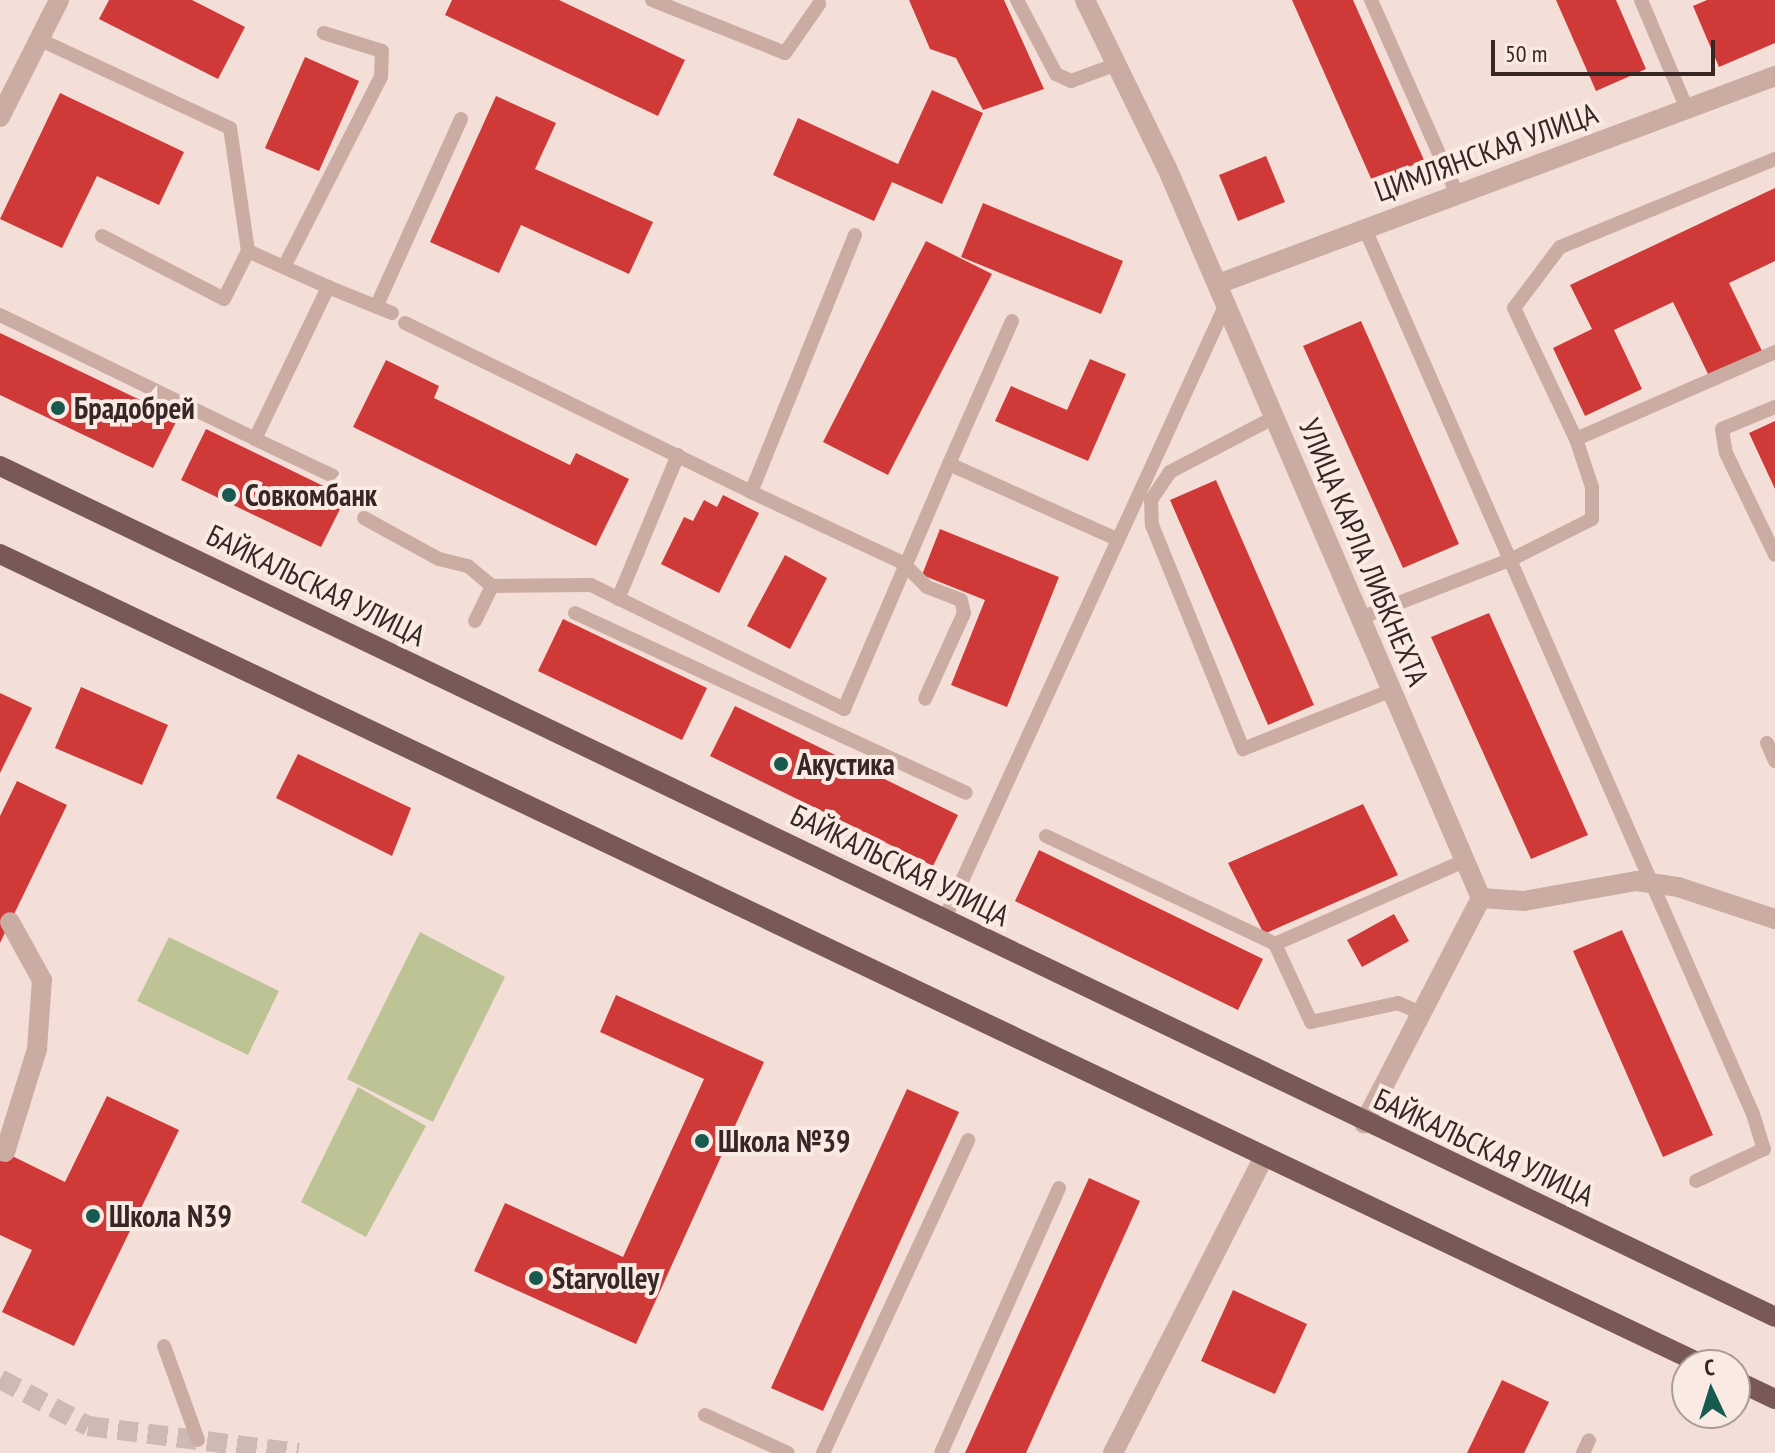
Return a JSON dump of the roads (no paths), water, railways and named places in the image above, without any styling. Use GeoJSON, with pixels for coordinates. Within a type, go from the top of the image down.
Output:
{"type":"FeatureCollection","features":[{"type":"Feature","properties":{"kind":"main road","name":"БАЙКАЛЬСКАЯ УЛИЦА"},"geometry":{"type":"LineString","coordinates":[[0,466],[1364,1124],[1775,1317]]}},
{"type":"Feature","properties":{"kind":"main road"},"geometry":{"type":"LineString","coordinates":[[0,554],[1671,1350]]}},
{"type":"Feature","properties":{"kind":"main road"},"geometry":{"type":"LineString","coordinates":[[1751,1388],[1775,1399]]}},
{"type":"Feature","properties":{"kind":"street"},"geometry":{"type":"LineString","coordinates":[[0,117],[59,0]]}},
{"type":"Feature","properties":{"kind":"street","name":"УЛИЦА КАРЛА ЛИБКНЕХТА"},"geometry":{"type":"LineString","coordinates":[[1085,0],[1222,294],[1462,862],[1481,898]]}},
{"type":"Feature","properties":{"kind":"street","name":"ЦИМЛЯНСКАЯ УЛИЦА"},"geometry":{"type":"LineString","coordinates":[[1222,294],[1365,229],[1775,76]]}},
{"type":"Feature","properties":{"kind":"street"},"geometry":{"type":"LineString","coordinates":[[1364,1124],[1481,898],[1524,901],[1636,881],[1658,884],[1775,919]]}},
{"type":"Feature","properties":{"kind":"street"},"geometry":{"type":"LineString","coordinates":[[5,1152],[37,1049],[42,980],[10,922]]}},
{"type":"Feature","properties":{"kind":"street"},"geometry":{"type":"LineString","coordinates":[[1113,1453],[1264,1157]]}},
{"type":"Feature","properties":{"kind":"lane"},"geometry":{"type":"LineString","coordinates":[[652,0],[785,53],[819,4]]}},
{"type":"Feature","properties":{"kind":"lane"},"geometry":{"type":"LineString","coordinates":[[1017,0],[1056,74],[1071,81],[1117,64]]}},
{"type":"Feature","properties":{"kind":"lane"},"geometry":{"type":"LineString","coordinates":[[1371,0],[1457,194]]}},
{"type":"Feature","properties":{"kind":"lane"},"geometry":{"type":"LineString","coordinates":[[1641,0],[1687,109]]}},
{"type":"Feature","properties":{"kind":"lane"},"geometry":{"type":"LineString","coordinates":[[284,267],[381,77],[382,51],[324,33]]}},
{"type":"Feature","properties":{"kind":"lane"},"geometry":{"type":"LineString","coordinates":[[40,40],[230,128],[248,251],[224,299],[102,236]]}},
{"type":"Feature","properties":{"kind":"lane"},"geometry":{"type":"LineString","coordinates":[[377,305],[461,119]]}},
{"type":"Feature","properties":{"kind":"lane"},"geometry":{"type":"LineString","coordinates":[[1360,618],[1512,559],[1592,519],[1592,487],[1576,439],[1514,308],[1560,247],[1775,159]]}},
{"type":"Feature","properties":{"kind":"lane"},"geometry":{"type":"LineString","coordinates":[[1365,229],[1658,884],[1764,1149],[1696,1181]]}},
{"type":"Feature","properties":{"kind":"lane"},"geometry":{"type":"LineString","coordinates":[[751,492],[855,235]]}},
{"type":"Feature","properties":{"kind":"lane"},"geometry":{"type":"LineString","coordinates":[[248,251],[392,313]]}},
{"type":"Feature","properties":{"kind":"lane"},"geometry":{"type":"LineString","coordinates":[[255,439],[328,287]]}},
{"type":"Feature","properties":{"kind":"lane"},"geometry":{"type":"LineString","coordinates":[[944,920],[1117,539],[1222,294]]}},
{"type":"Feature","properties":{"kind":"lane"},"geometry":{"type":"LineString","coordinates":[[0,315],[333,476]]}},
{"type":"Feature","properties":{"kind":"lane"},"geometry":{"type":"LineString","coordinates":[[364,518],[439,559],[468,566],[492,586],[591,585],[844,709],[903,563],[1012,321]]}},
{"type":"Feature","properties":{"kind":"lane"},"geometry":{"type":"LineString","coordinates":[[405,323],[903,563],[927,587],[961,600],[964,613],[925,699]]}},
{"type":"Feature","properties":{"kind":"lane"},"geometry":{"type":"LineString","coordinates":[[1576,439],[1775,352]]}},
{"type":"Feature","properties":{"kind":"lane"},"geometry":{"type":"LineString","coordinates":[[1775,407],[1722,429],[1726,453],[1775,555]]}},
{"type":"Feature","properties":{"kind":"lane"},"geometry":{"type":"LineString","coordinates":[[1275,417],[1170,472],[1151,500],[1152,525],[1243,749],[1390,691]]}},
{"type":"Feature","properties":{"kind":"lane"},"geometry":{"type":"LineString","coordinates":[[618,599],[678,455]]}},
{"type":"Feature","properties":{"kind":"lane"},"geometry":{"type":"LineString","coordinates":[[949,464],[1117,539]]}},
{"type":"Feature","properties":{"kind":"lane"},"geometry":{"type":"LineString","coordinates":[[475,621],[492,586]]}},
{"type":"Feature","properties":{"kind":"lane"},"geometry":{"type":"LineString","coordinates":[[575,613],[966,793]]}},
{"type":"Feature","properties":{"kind":"lane"},"geometry":{"type":"LineString","coordinates":[[668,655],[678,628]]}},
{"type":"Feature","properties":{"kind":"lane"},"geometry":{"type":"LineString","coordinates":[[1767,743],[1775,761]]}},
{"type":"Feature","properties":{"kind":"lane"},"geometry":{"type":"LineString","coordinates":[[1046,836],[1275,944],[1311,1022],[1398,1003],[1420,1013]]}},
{"type":"Feature","properties":{"kind":"lane"},"geometry":{"type":"LineString","coordinates":[[1275,944],[1462,862]]}},
{"type":"Feature","properties":{"kind":"lane"},"geometry":{"type":"LineString","coordinates":[[823,1453],[968,1140]]}},
{"type":"Feature","properties":{"kind":"lane"},"geometry":{"type":"LineString","coordinates":[[941,1453],[1059,1188]]}},
{"type":"Feature","properties":{"kind":"lane"},"geometry":{"type":"LineString","coordinates":[[164,1346],[198,1440]]}},
{"type":"Feature","properties":{"kind":"lane"},"geometry":{"type":"LineString","coordinates":[[705,1415],[788,1453]]}},
{"type":"Feature","properties":{"kind":"tunnel"},"geometry":{"type":"LineString","coordinates":[[0,1379],[88,1426],[298,1453]]}},
{"type":"Feature","properties":{"kind":"place","name":"Брадобрей"},"geometry":{"type":"Point","coordinates":[58,408]}},
{"type":"Feature","properties":{"kind":"place","name":"Совкомбанк"},"geometry":{"type":"Point","coordinates":[229,495]}},
{"type":"Feature","properties":{"kind":"place","name":"Акустика"},"geometry":{"type":"Point","coordinates":[781,764]}},
{"type":"Feature","properties":{"kind":"place","name":"Школа №39"},"geometry":{"type":"Point","coordinates":[702,1141]}},
{"type":"Feature","properties":{"kind":"place","name":"Школа N39"},"geometry":{"type":"Point","coordinates":[93,1216]}},
{"type":"Feature","properties":{"kind":"place","name":"Starvolley"},"geometry":{"type":"Point","coordinates":[536,1278]}}]}
